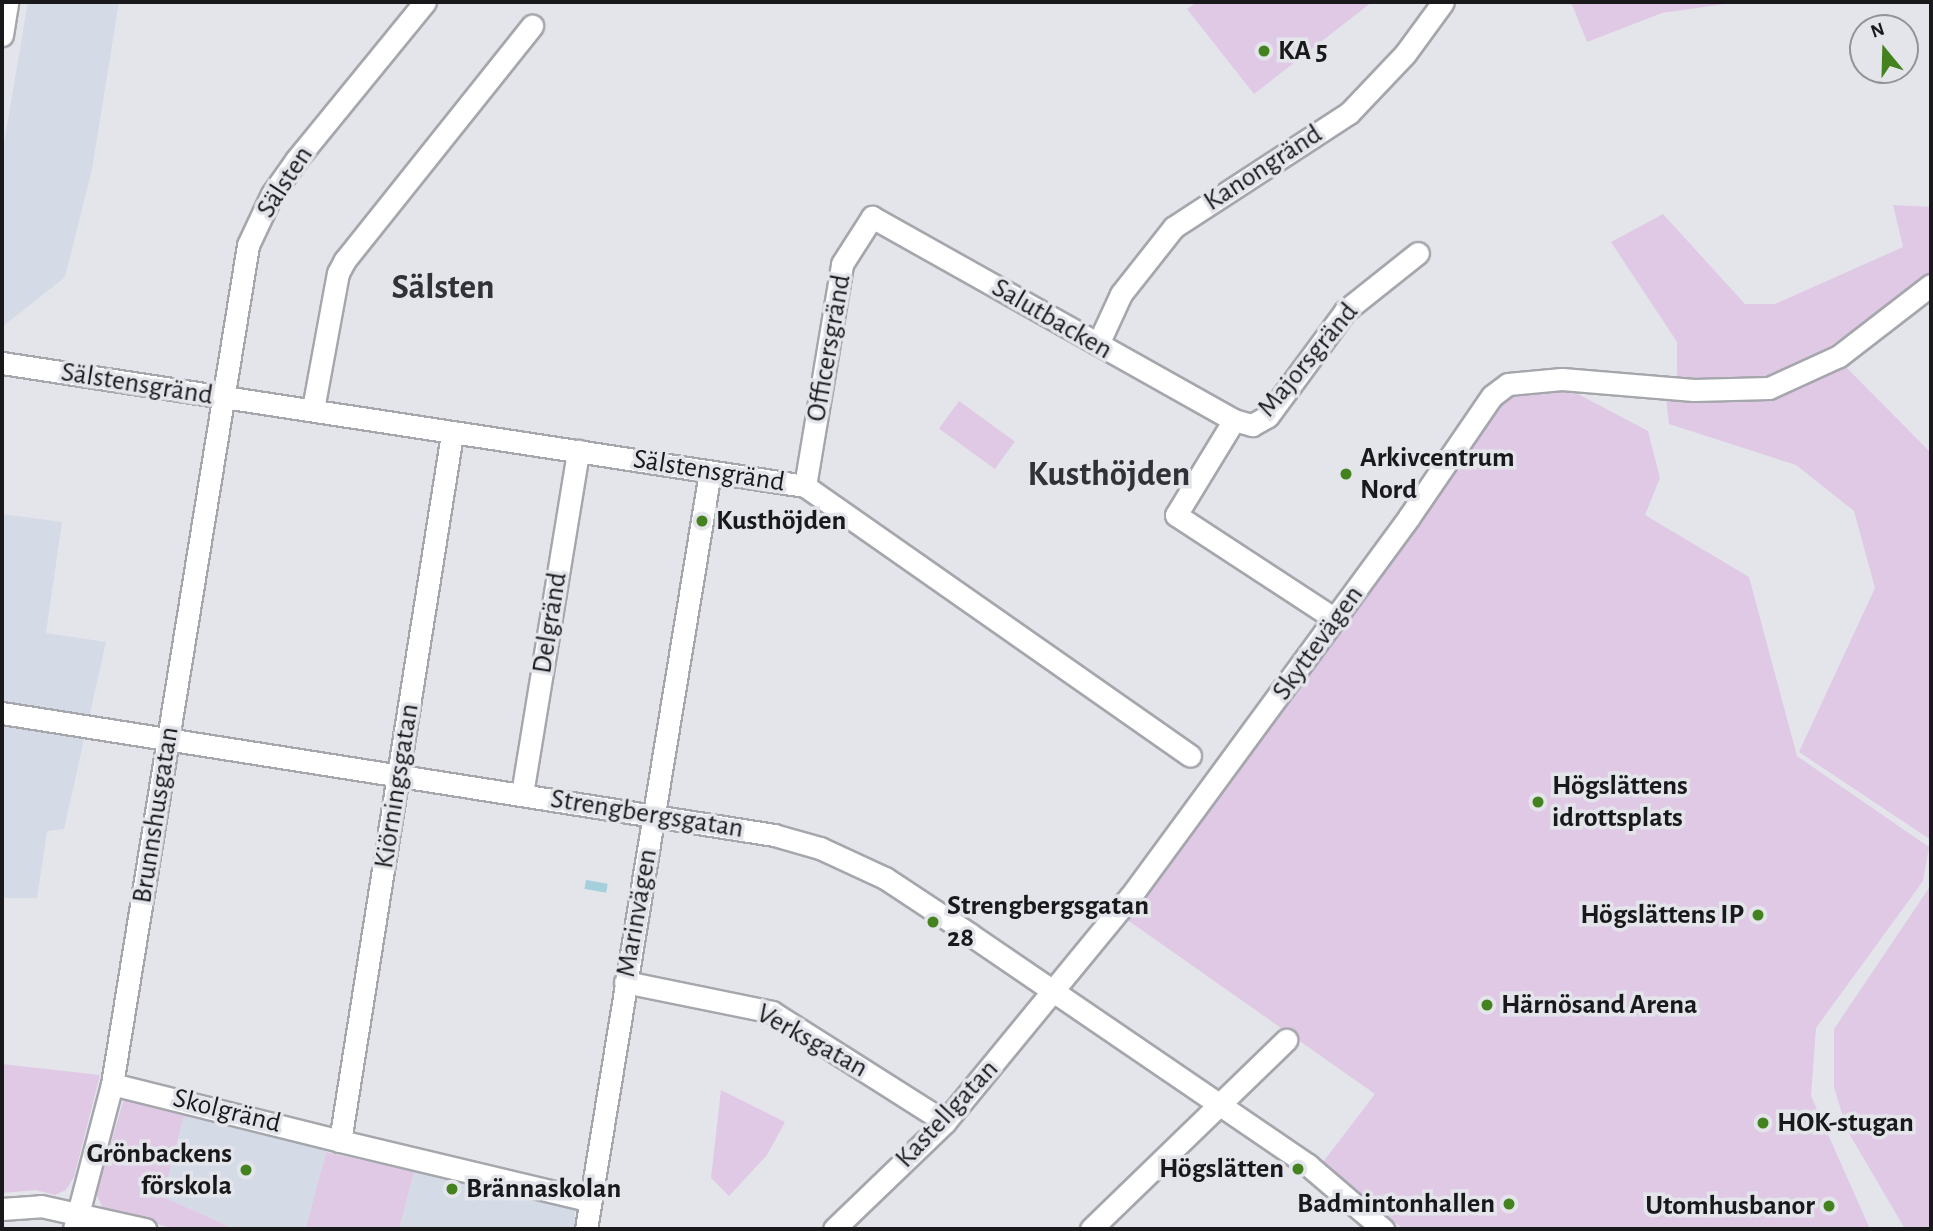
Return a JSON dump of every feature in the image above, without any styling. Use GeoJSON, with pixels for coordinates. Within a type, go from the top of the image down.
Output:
{"type":"FeatureCollection","features":[{"type":"Feature","properties":{"kind":"street"},"geometry":{"type":"LineString","coordinates":[[2,35],[7,2]]}},
{"type":"Feature","properties":{"kind":"street","name":"Sälsten"},"geometry":{"type":"LineString","coordinates":[[222,398],[239,286],[260,216],[296,160],[425,2]]}},
{"type":"Feature","properties":{"kind":"street","name":"Kanongränd"},"geometry":{"type":"LineString","coordinates":[[1098,344],[1121,294],[1174,227],[1349,113],[1405,54],[1443,2]]}},
{"type":"Feature","properties":{"kind":"street"},"geometry":{"type":"LineString","coordinates":[[313,409],[338,273],[345,260],[531,26]]}},
{"type":"Feature","properties":{"kind":"street","name":"Salutbacken"},"geometry":{"type":"LineString","coordinates":[[872,217],[1234,421]]}},
{"type":"Feature","properties":{"kind":"street","name":"Officersgränd"},"geometry":{"type":"LineString","coordinates":[[805,486],[842,264],[872,217]]}},
{"type":"Feature","properties":{"kind":"street","name":"Majorsgränd"},"geometry":{"type":"LineString","coordinates":[[1335,619],[1176,515],[1234,421],[1252,425],[1268,416],[1345,311],[1418,253]]}},
{"type":"Feature","properties":{"kind":"street","name":"Skyttevägen"},"geometry":{"type":"LineString","coordinates":[[1054,993],[1149,872],[1335,619],[1492,396],[1525,380],[1741,391],[1769,388],[1839,356],[1931,285]]}},
{"type":"Feature","properties":{"kind":"street","name":"Sälstensgränd"},"geometry":{"type":"LineString","coordinates":[[2,363],[805,486],[1190,756]]}},
{"type":"Feature","properties":{"kind":"street","name":"Brunnshusgatan"},"geometry":{"type":"LineString","coordinates":[[76,1222],[112,1084],[222,398]]}},
{"type":"Feature","properties":{"kind":"street","name":"Kiörningsgatan"},"geometry":{"type":"LineString","coordinates":[[341,1139],[452,434]]}},
{"type":"Feature","properties":{"kind":"street","name":"Delgränd"},"geometry":{"type":"LineString","coordinates":[[522,794],[578,451]]}},
{"type":"Feature","properties":{"kind":"street","name":"Marinvägen"},"geometry":{"type":"LineString","coordinates":[[586,1229],[588,1200],[710,472]]}},
{"type":"Feature","properties":{"kind":"street","name":"Strengbergsgatan"},"geometry":{"type":"LineString","coordinates":[[2,713],[774,835],[855,862],[1220,1105],[1325,1178],[1383,1229]]}},
{"type":"Feature","properties":{"kind":"street","name":"Verksgatan"},"geometry":{"type":"LineString","coordinates":[[625,982],[772,1012],[945,1122]]}},
{"type":"Feature","properties":{"kind":"street","name":"Kastellgatan"},"geometry":{"type":"LineString","coordinates":[[834,1229],[945,1122],[1054,993]]}},
{"type":"Feature","properties":{"kind":"street"},"geometry":{"type":"LineString","coordinates":[[1091,1229],[1286,1040]]}},
{"type":"Feature","properties":{"kind":"street","name":"Skolgränd"},"geometry":{"type":"LineString","coordinates":[[112,1084],[588,1200]]}},
{"type":"Feature","properties":{"kind":"street"},"geometry":{"type":"LineString","coordinates":[[2,1209],[41,1206],[76,1222],[145,1229]]}},
{"type":"Feature","properties":{"kind":"shaded area"},"geometry":{"type":"Polygon","coordinates":[[[28,2],[119,2],[92,169],[65,277],[2,327],[2,155],[28,2]]]}},
{"type":"Feature","properties":{"kind":"shaded area","name":"KA 5"},"geometry":{"type":"Polygon","coordinates":[[[1197,2],[1372,2],[1254,94],[1187,9],[1197,2]]]}},
{"type":"Feature","properties":{"kind":"shaded area"},"geometry":{"type":"Polygon","coordinates":[[[1571,2],[1739,2],[1662,13],[1587,42],[1571,2]]]}},
{"type":"Feature","properties":{"kind":"shaded area"},"geometry":{"type":"Polygon","coordinates":[[[1893,205],[1931,207],[1931,275],[1799,368],[1745,382],[1677,380],[1677,342],[1611,242],[1663,214],[1745,304],[1775,304],[1903,247],[1893,205]]]}},
{"type":"Feature","properties":{"kind":"shaded area"},"geometry":{"type":"Polygon","coordinates":[[[1844,365],[1931,453],[1931,840],[1799,752],[1875,588],[1854,511],[1796,465],[1669,424],[1666,398],[1771,398],[1844,365]]]}},
{"type":"Feature","properties":{"kind":"shaded area","name":"Högslättens idrottsplats"},"geometry":{"type":"Polygon","coordinates":[[[1561,385],[1648,431],[1660,478],[1645,515],[1749,577],[1797,756],[1929,847],[1923,881],[1816,1028],[1811,1096],[1870,1229],[1403,1229],[1323,1162],[1375,1094],[1126,919],[1512,392],[1561,385]]]}},
{"type":"Feature","properties":{"kind":"shaded area"},"geometry":{"type":"Polygon","coordinates":[[[959,401],[1015,442],[995,469],[939,429],[959,401]]]}},
{"type":"Feature","properties":{"kind":"shaded area"},"geometry":{"type":"Polygon","coordinates":[[[2,514],[62,522],[46,633],[106,642],[64,829],[47,831],[37,898],[2,898],[2,514]]]}},
{"type":"Feature","properties":{"kind":"shaded area"},"geometry":{"type":"Polygon","coordinates":[[[1931,885],[1931,1229],[1905,1229],[1847,1130],[1834,1087],[1834,1029],[1931,885]]]}},
{"type":"Feature","properties":{"kind":"shaded area"},"geometry":{"type":"Polygon","coordinates":[[[2,1064],[100,1075],[74,1177],[66,1190],[55,1195],[36,1190],[2,1193],[2,1064]]]}},
{"type":"Feature","properties":{"kind":"shaded area"},"geometry":{"type":"Polygon","coordinates":[[[721,1090],[785,1122],[767,1155],[729,1196],[711,1178],[721,1090]]]}},
{"type":"Feature","properties":{"kind":"shaded area"},"geometry":{"type":"Polygon","coordinates":[[[125,1095],[202,1112],[183,1118],[163,1197],[235,1229],[175,1229],[103,1208],[96,1194],[125,1095]]]}},
{"type":"Feature","properties":{"kind":"shaded area","name":"Grönbackens förskola"},"geometry":{"type":"Polygon","coordinates":[[[202,1112],[328,1143],[307,1229],[235,1229],[163,1197],[183,1117],[202,1112]]]}},
{"type":"Feature","properties":{"kind":"shaded area"},"geometry":{"type":"Polygon","coordinates":[[[326,1152],[414,1172],[399,1229],[306,1229],[326,1152]]]}},
{"type":"Feature","properties":{"kind":"shaded area","name":"Brännaskolan"},"geometry":{"type":"Polygon","coordinates":[[[414,1172],[574,1206],[576,1229],[399,1229],[414,1172]]]}},
{"type":"Feature","properties":{"kind":"water"},"geometry":{"type":"Polygon","coordinates":[[[586,880],[608,884],[606,893],[584,889],[586,880]]]}},
{"type":"Feature","properties":{"kind":"place","name":"KA 5"},"geometry":{"type":"Point","coordinates":[1264,51]}},
{"type":"Feature","properties":{"kind":"place","name":"Arkivcentrum Nord"},"geometry":{"type":"Point","coordinates":[1346,474]}},
{"type":"Feature","properties":{"kind":"place","name":"Kusthöjden"},"geometry":{"type":"Point","coordinates":[702,521]}},
{"type":"Feature","properties":{"kind":"place","name":"Högslättens idrottsplats"},"geometry":{"type":"Point","coordinates":[1538,802]}},
{"type":"Feature","properties":{"kind":"place","name":"Högslättens IP"},"geometry":{"type":"Point","coordinates":[1758,915]}},
{"type":"Feature","properties":{"kind":"place","name":"Strengbergsgatan 28"},"geometry":{"type":"Point","coordinates":[933,922]}},
{"type":"Feature","properties":{"kind":"place","name":"Härnösand Arena"},"geometry":{"type":"Point","coordinates":[1487,1005]}},
{"type":"Feature","properties":{"kind":"place","name":"HOK-stugan"},"geometry":{"type":"Point","coordinates":[1763,1123]}},
{"type":"Feature","properties":{"kind":"place","name":"Högslätten"},"geometry":{"type":"Point","coordinates":[1298,1169]}},
{"type":"Feature","properties":{"kind":"place","name":"Grönbackens förskola"},"geometry":{"type":"Point","coordinates":[246,1170]}},
{"type":"Feature","properties":{"kind":"place","name":"Brännaskolan"},"geometry":{"type":"Point","coordinates":[452,1189]}},
{"type":"Feature","properties":{"kind":"place","name":"Badmintonhallen"},"geometry":{"type":"Point","coordinates":[1509,1204]}},
{"type":"Feature","properties":{"kind":"place","name":"Utomhusbanor"},"geometry":{"type":"Point","coordinates":[1829,1206]}},
{"type":"Feature","properties":{"kind":"district","name":"Sälsten"},"geometry":{"type":"Point","coordinates":[443,288]}},
{"type":"Feature","properties":{"kind":"district","name":"Kusthöjden"},"geometry":{"type":"Point","coordinates":[1109,475]}}]}
